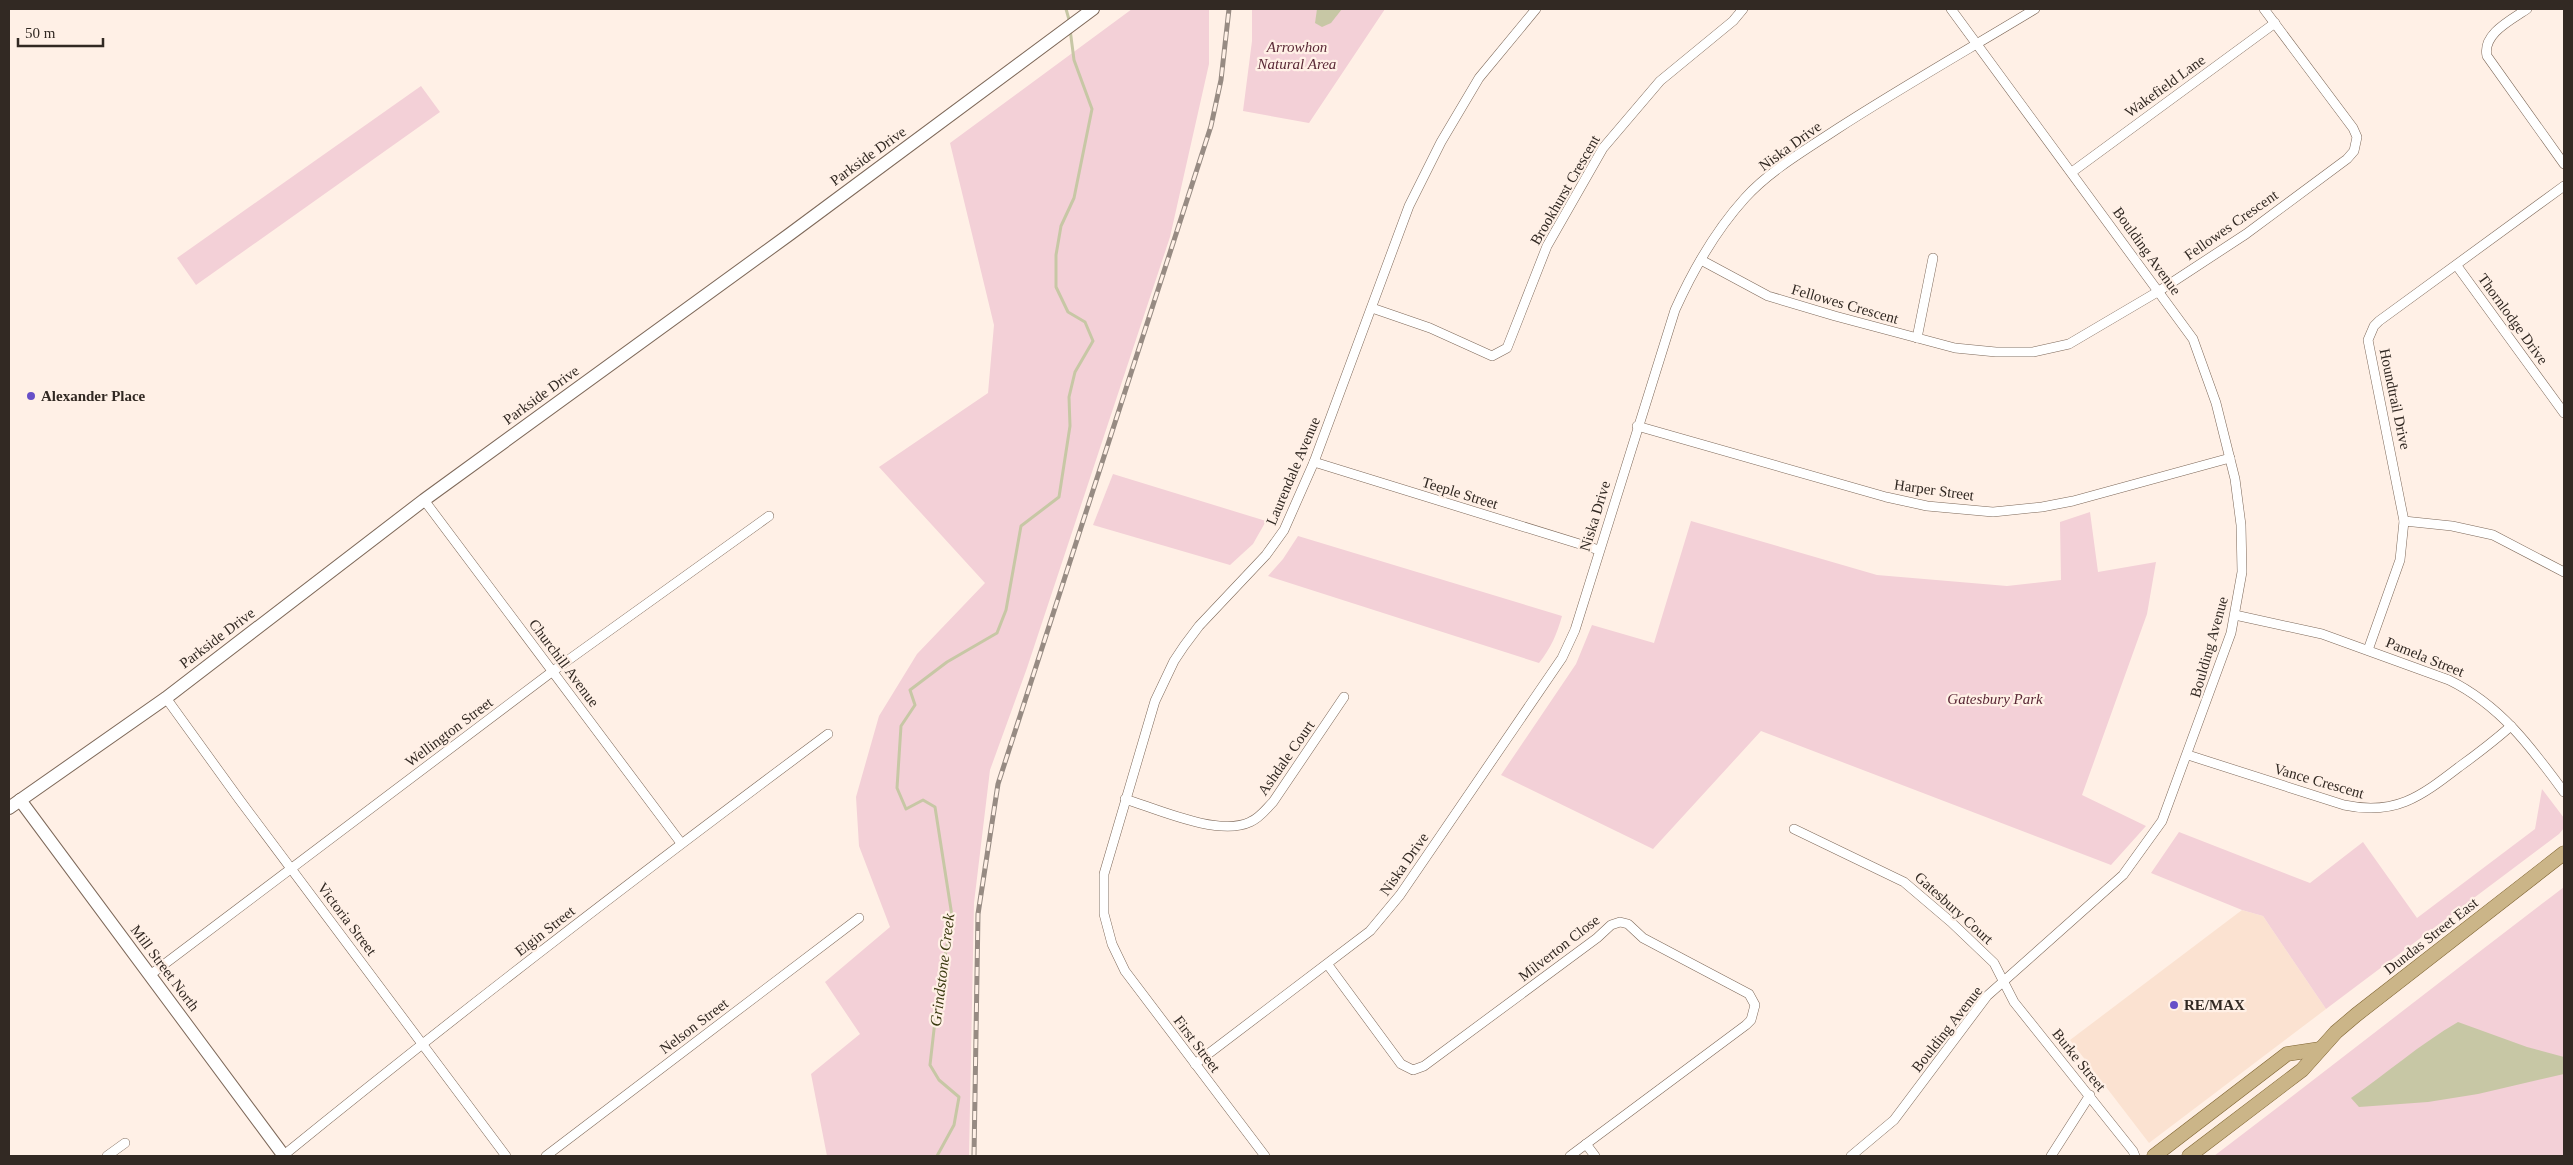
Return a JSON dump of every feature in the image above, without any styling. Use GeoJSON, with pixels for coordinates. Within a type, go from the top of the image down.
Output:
{"type":"FeatureCollection","features":[{"type":"Feature","properties":{"kind":"main road","name":"Parkside Drive"},"geometry":{"type":"LineString","coordinates":[[9,808],[166,698],[424,500],[1093,9]]}},
{"type":"Feature","properties":{"kind":"main road","name":"Mill Street North"},"geometry":{"type":"LineString","coordinates":[[20,800],[284,1156]]}},
{"type":"Feature","properties":{"kind":"main road","name":"Dundas Street East"},"geometry":{"type":"LineString","coordinates":[[2189,1156],[2302,1070],[2320,1049],[2356,1015],[2564,853]]}},
{"type":"Feature","properties":{"kind":"main road"},"geometry":{"type":"LineString","coordinates":[[2154,1156],[2288,1054],[2320,1049]]}},
{"type":"Feature","properties":{"kind":"street","name":"Laurendale Avenue"},"geometry":{"type":"LineString","coordinates":[[1112,944],[1104,914],[1103,887],[1106,864],[1155,701],[1174,661],[1199,626],[1275,544],[1295,508],[1372,308],[1408,206],[1441,142],[1479,78],[1536,9]]}},
{"type":"Feature","properties":{"kind":"street","name":"Brookhurst Crescent"},"geometry":{"type":"LineString","coordinates":[[1372,308],[1430,328],[1492,356],[1507,348],[1547,246],[1603,148],[1660,80],[1733,20],[1743,9]]}},
{"type":"Feature","properties":{"kind":"street","name":"Boulding Avenue"},"geometry":{"type":"LineString","coordinates":[[1851,1156],[1894,1120],[1970,1018],[2004,982],[2100,897],[2132,864],[2162,821],[2188,755],[2235,615],[2242,572],[2241,525],[2230,458],[2216,403],[2200,353],[2193,339],[1951,9]]}},
{"type":"Feature","properties":{"kind":"street","name":"Niska Drive"},"geometry":{"type":"LineString","coordinates":[[1195,1064],[1370,931],[1400,895],[1562,658],[1575,630],[1637,426],[1675,310],[1701,260],[1746,196],[1793,157],[1873,106],[2035,9]]}},
{"type":"Feature","properties":{"kind":"street","name":"Fellowes Crescent"},"geometry":{"type":"LineString","coordinates":[[1701,260],[1768,296],[1917,338],[1972,351],[2018,353],[2050,350],[2069,344],[2159,291],[2246,234],[2347,159],[2354,151],[2358,137],[2353,128],[2264,9]]}},
{"type":"Feature","properties":{"kind":"street"},"geometry":{"type":"LineString","coordinates":[[2527,9],[2492,35],[2486,45],[2487,56],[2564,164]]}},
{"type":"Feature","properties":{"kind":"street","name":"Wakefield Lane"},"geometry":{"type":"LineString","coordinates":[[2072,172],[2274,23]]}},
{"type":"Feature","properties":{"kind":"street","name":"Houndtrail Drive"},"geometry":{"type":"LineString","coordinates":[[2368,650],[2400,560],[2404,522],[2368,340],[2374,326],[2379,321],[2457,266],[2564,186]]}},
{"type":"Feature","properties":{"kind":"street"},"geometry":{"type":"LineString","coordinates":[[1917,338],[1933,258]]}},
{"type":"Feature","properties":{"kind":"street","name":"Thornlodge Drive"},"geometry":{"type":"LineString","coordinates":[[2457,266],[2564,413]]}},
{"type":"Feature","properties":{"kind":"street","name":"Harper Street"},"geometry":{"type":"LineString","coordinates":[[1637,426],[1886,497],[1927,506],[1993,512],[2073,501],[2230,458]]}},
{"type":"Feature","properties":{"kind":"street","name":"Teeple Street"},"geometry":{"type":"LineString","coordinates":[[1314,462],[1599,550]]}},
{"type":"Feature","properties":{"kind":"street","name":"Churchill Avenue"},"geometry":{"type":"LineString","coordinates":[[424,500],[681,843]]}},
{"type":"Feature","properties":{"kind":"street","name":"Wellington Street"},"geometry":{"type":"LineString","coordinates":[[150,975],[553,670],[769,516]]}},
{"type":"Feature","properties":{"kind":"street"},"geometry":{"type":"LineString","coordinates":[[2404,522],[2452,526],[2492,534],[2564,572]]}},
{"type":"Feature","properties":{"kind":"street","name":"Pamela Street"},"geometry":{"type":"LineString","coordinates":[[2235,615],[2322,634],[2468,689],[2492,706],[2511,726],[2564,792]]}},
{"type":"Feature","properties":{"kind":"street","name":"Ashdale Court"},"geometry":{"type":"LineString","coordinates":[[1125,799],[1211,825],[1238,826],[1250,822],[1262,814],[1273,802],[1344,697]]}},
{"type":"Feature","properties":{"kind":"street","name":"Victoria Street"},"geometry":{"type":"LineString","coordinates":[[166,698],[506,1156]]}},
{"type":"Feature","properties":{"kind":"street","name":"Vance Crescent"},"geometry":{"type":"LineString","coordinates":[[2188,755],[2344,805],[2370,809],[2384,808],[2420,796],[2511,726]]}},
{"type":"Feature","properties":{"kind":"street","name":"Elgin Street"},"geometry":{"type":"LineString","coordinates":[[284,1156],[422,1043],[681,843],[828,734]]}},
{"type":"Feature","properties":{"kind":"street","name":"Gatesbury Court"},"geometry":{"type":"LineString","coordinates":[[1794,829],[1904,882],[1994,963],[2004,982]]}},
{"type":"Feature","properties":{"kind":"street","name":"Nelson Street"},"geometry":{"type":"LineString","coordinates":[[546,1156],[859,918]]}},
{"type":"Feature","properties":{"kind":"street","name":"Milverton Close"},"geometry":{"type":"LineString","coordinates":[[1328,964],[1401,1064],[1413,1070],[1424,1066],[1597,938],[1604,930],[1620,922],[1628,924],[1643,938],[1749,994],[1755,1005],[1751,1020],[1746,1025],[1586,1144]]}},
{"type":"Feature","properties":{"kind":"street","name":"First Street"},"geometry":{"type":"LineString","coordinates":[[1112,944],[1125,971],[1265,1156]]}},
{"type":"Feature","properties":{"kind":"street","name":"Burke Street"},"geometry":{"type":"LineString","coordinates":[[2004,982],[2014,1002],[2134,1151],[2134,1156]]}},
{"type":"Feature","properties":{"kind":"street"},"geometry":{"type":"LineString","coordinates":[[2051,1156],[2090,1095]]}},
{"type":"Feature","properties":{"kind":"street"},"geometry":{"type":"LineString","coordinates":[[107,1156],[125,1143]]}},
{"type":"Feature","properties":{"kind":"street"},"geometry":{"type":"LineString","coordinates":[[1570,1156],[1586,1144],[1595,1156]]}},
{"type":"Feature","properties":{"kind":"shaded area"},"geometry":{"type":"Polygon","coordinates":[[[1317,9],[1342,9],[1331,23],[1322,27],[1315,23],[1317,9]]]}},
{"type":"Feature","properties":{"kind":"shaded area"},"geometry":{"type":"Polygon","coordinates":[[[2242,910],[2263,916],[2326,1009],[2149,1143],[2070,1040],[2242,910]]]}},
{"type":"Feature","properties":{"kind":"shaded area"},"geometry":{"type":"Polygon","coordinates":[[[2458,1022],[2527,1047],[2564,1057],[2564,1074],[2478,1094],[2428,1102],[2359,1107],[2351,1098],[2417,1049],[2458,1022]]]}},
{"type":"Feature","properties":{"kind":"green space"},"geometry":{"type":"Polygon","coordinates":[[[1132,9],[1209,9],[1209,64],[1170,237],[1027,668],[990,770],[974,903],[969,1156],[827,1156],[811,1074],[860,1034],[825,982],[890,927],[859,846],[856,797],[879,716],[917,654],[985,583],[879,467],[988,393],[994,325],[950,143],[1132,9]]]}},
{"type":"Feature","properties":{"kind":"green space","name":"Arrowhon Natural Area"},"geometry":{"type":"Polygon","coordinates":[[[1252,9],[1385,9],[1309,123],[1243,111],[1252,41],[1252,9]]]}},
{"type":"Feature","properties":{"kind":"green space"},"geometry":{"type":"Polygon","coordinates":[[[421,86],[440,112],[196,285],[177,258],[421,86]]]}},
{"type":"Feature","properties":{"kind":"green space"},"geometry":{"type":"Polygon","coordinates":[[[1113,474],[1266,521],[1253,544],[1230,565],[1093,525],[1113,474]]]}},
{"type":"Feature","properties":{"kind":"green space","name":"Gatesbury Park"},"geometry":{"type":"Polygon","coordinates":[[[2090,512],[2098,572],[2156,562],[2147,614],[2082,795],[2146,826],[2111,865],[1761,731],[1653,849],[1501,775],[1576,664],[1592,625],[1654,643],[1691,521],[1877,575],[2007,586],[2061,580],[2060,522],[2090,512]]]}},
{"type":"Feature","properties":{"kind":"green space"},"geometry":{"type":"Polygon","coordinates":[[[1298,536],[1562,616],[1558,629],[1539,663],[1268,576],[1283,559],[1298,536]]]}},
{"type":"Feature","properties":{"kind":"green space"},"geometry":{"type":"Polygon","coordinates":[[[2542,789],[2564,818],[2564,828],[2559,834],[2326,1009],[2263,916],[2242,910],[2151,873],[2179,832],[2310,883],[2363,842],[2417,918],[2535,829],[2542,789]]]}},
{"type":"Feature","properties":{"kind":"green space"},"geometry":{"type":"Polygon","coordinates":[[[2564,887],[2564,1156],[2214,1156],[2476,954],[2564,887]]]}},
{"type":"Feature","properties":{"kind":"waterway","name":"Grindstone Creek"},"geometry":{"type":"LineString","coordinates":[[1066,9],[1070,23]]}},
{"type":"Feature","properties":{"kind":"waterway","name":"Grindstone Creek"},"geometry":{"type":"LineString","coordinates":[[937,1156],[954,1125],[959,1097],[939,1080],[930,1065],[937,1003],[952,916],[935,807],[923,800],[906,809],[897,788],[901,726],[915,705],[910,690],[947,662],[997,633],[1006,610],[1021,526],[1059,497],[1070,426],[1069,397],[1075,372],[1093,341],[1085,322],[1068,312],[1056,287],[1056,255],[1061,226],[1074,198],[1092,109],[1074,60],[1070,29]]}},
{"type":"Feature","properties":{"kind":"railway"},"geometry":{"type":"LineString","coordinates":[[974,1156],[978,914],[998,784],[1211,126],[1221,80],[1229,9]]}},
{"type":"Feature","properties":{"kind":"place","name":"Alexander Place"},"geometry":{"type":"Point","coordinates":[31,396]}},
{"type":"Feature","properties":{"kind":"place","name":"RE/MAX"},"geometry":{"type":"Point","coordinates":[2174,1005]}}]}
